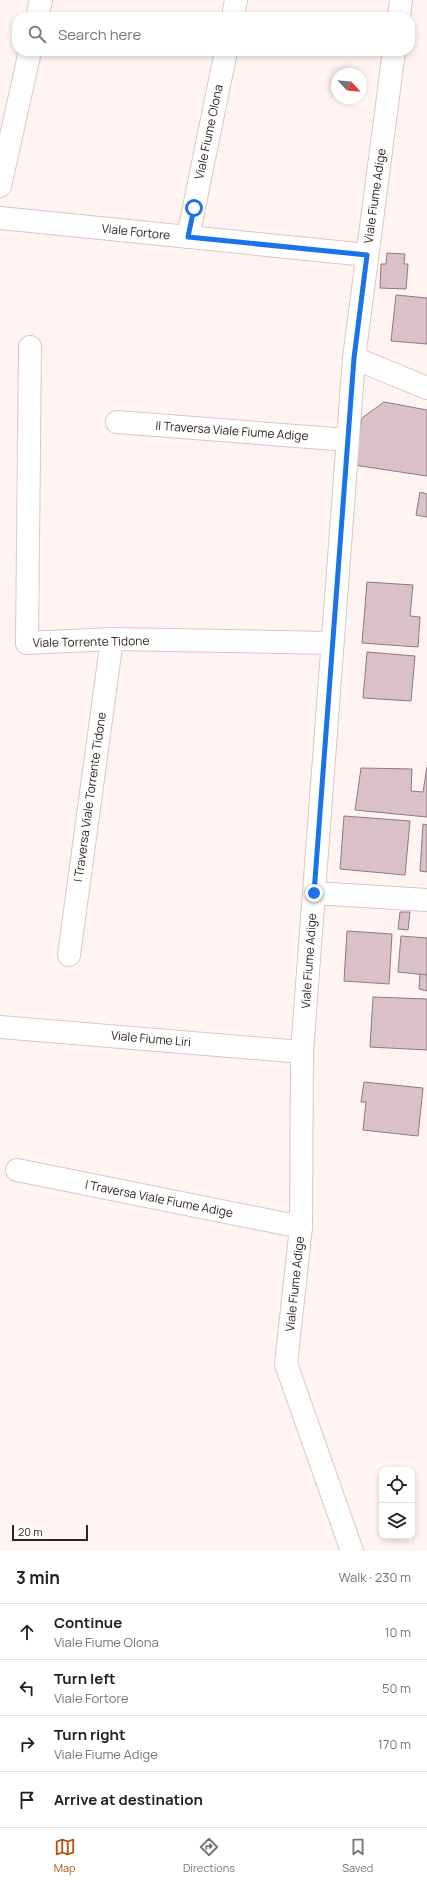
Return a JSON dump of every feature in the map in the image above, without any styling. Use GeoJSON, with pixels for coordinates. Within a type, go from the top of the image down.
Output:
{"type":"FeatureCollection","features":[{"type":"Feature","properties":{"kind":"street"},"geometry":{"type":"LineString","coordinates":[[38,12],[41,0]]}},
{"type":"Feature","properties":{"kind":"street"},"geometry":{"type":"LineString","coordinates":[[234,12],[236,0]]}},
{"type":"Feature","properties":{"kind":"street"},"geometry":{"type":"LineString","coordinates":[[400,12],[401,0]]}},
{"type":"Feature","properties":{"kind":"street"},"geometry":{"type":"LineString","coordinates":[[0,186],[29,56]]}},
{"type":"Feature","properties":{"kind":"street","name":"Viale Fiume Olona"},"geometry":{"type":"LineString","coordinates":[[188,237],[225,56]]}},
{"type":"Feature","properties":{"kind":"street","name":"Viale Fiume Adige"},"geometry":{"type":"LineString","coordinates":[[352,1551],[286,1364],[301,1227],[302,1052],[354,358],[393,56]]}},
{"type":"Feature","properties":{"kind":"street","name":"Viale Fortore"},"geometry":{"type":"LineString","coordinates":[[0,218],[367,255]]}},
{"type":"Feature","properties":{"kind":"street","name":"Viale Torrente Tidone"},"geometry":{"type":"LineString","coordinates":[[30,347],[27,643],[112,639],[332,643]]}},
{"type":"Feature","properties":{"kind":"street"},"geometry":{"type":"LineString","coordinates":[[354,358],[427,388]]}},
{"type":"Feature","properties":{"kind":"street","name":"II Traversa Viale Fiume Adige"},"geometry":{"type":"LineString","coordinates":[[117,422],[348,440]]}},
{"type":"Feature","properties":{"kind":"street","name":"I Traversa Viale Torrente Tidone"},"geometry":{"type":"LineString","coordinates":[[69,955],[112,639]]}},
{"type":"Feature","properties":{"kind":"street"},"geometry":{"type":"LineString","coordinates":[[314,893],[427,900]]}},
{"type":"Feature","properties":{"kind":"street","name":"Viale Fiume Liri"},"geometry":{"type":"LineString","coordinates":[[0,1027],[302,1052]]}},
{"type":"Feature","properties":{"kind":"street","name":"I Traversa Viale Fiume Adige"},"geometry":{"type":"LineString","coordinates":[[17,1170],[301,1227]]}},
{"type":"Feature","properties":{"kind":"building"},"geometry":{"type":"Polygon","coordinates":[[[387,253],[405,254],[404,264],[408,264],[406,289],[380,288],[381,264],[386,264],[387,253]]]}},
{"type":"Feature","properties":{"kind":"building"},"geometry":{"type":"Polygon","coordinates":[[[396,295],[427,298],[427,344],[391,341],[396,295]]]}},
{"type":"Feature","properties":{"kind":"building"},"geometry":{"type":"Polygon","coordinates":[[[384,402],[427,410],[427,476],[354,465],[362,418],[384,402]]]}},
{"type":"Feature","properties":{"kind":"building"},"geometry":{"type":"Polygon","coordinates":[[[420,492],[427,494],[427,517],[416,515],[420,492]]]}},
{"type":"Feature","properties":{"kind":"building"},"geometry":{"type":"Polygon","coordinates":[[[367,582],[413,585],[410,616],[420,617],[418,647],[362,643],[367,582]]]}},
{"type":"Feature","properties":{"kind":"building"},"geometry":{"type":"Polygon","coordinates":[[[367,652],[415,656],[411,701],[363,698],[367,652]]]}},
{"type":"Feature","properties":{"kind":"building"},"geometry":{"type":"Polygon","coordinates":[[[427,767],[427,817],[355,810],[361,768],[412,769],[411,791],[423,792],[427,767]]]}},
{"type":"Feature","properties":{"kind":"building"},"geometry":{"type":"Polygon","coordinates":[[[344,816],[410,821],[405,875],[340,869],[344,816]]]}},
{"type":"Feature","properties":{"kind":"building"},"geometry":{"type":"Polygon","coordinates":[[[423,824],[427,825],[427,872],[420,871],[423,824]]]}},
{"type":"Feature","properties":{"kind":"building"},"geometry":{"type":"Polygon","coordinates":[[[400,912],[410,912],[408,930],[398,929],[400,912]]]}},
{"type":"Feature","properties":{"kind":"building"},"geometry":{"type":"Polygon","coordinates":[[[347,931],[392,934],[389,984],[344,981],[347,931]]]}},
{"type":"Feature","properties":{"kind":"building"},"geometry":{"type":"Polygon","coordinates":[[[401,936],[427,938],[427,975],[398,972],[401,936]]]}},
{"type":"Feature","properties":{"kind":"building"},"geometry":{"type":"Polygon","coordinates":[[[420,974],[427,975],[427,991],[419,989],[420,974]]]}},
{"type":"Feature","properties":{"kind":"building"},"geometry":{"type":"Polygon","coordinates":[[[373,997],[427,999],[427,1050],[370,1047],[373,997]]]}},
{"type":"Feature","properties":{"kind":"building"},"geometry":{"type":"Polygon","coordinates":[[[364,1082],[423,1088],[418,1136],[363,1130],[366,1102],[361,1102],[364,1082]]]}},
{"type":"Feature","properties":{"kind":"route"},"geometry":{"type":"LineString","coordinates":[[194,208],[188,237],[367,255],[354,358],[314,893]]}}]}
